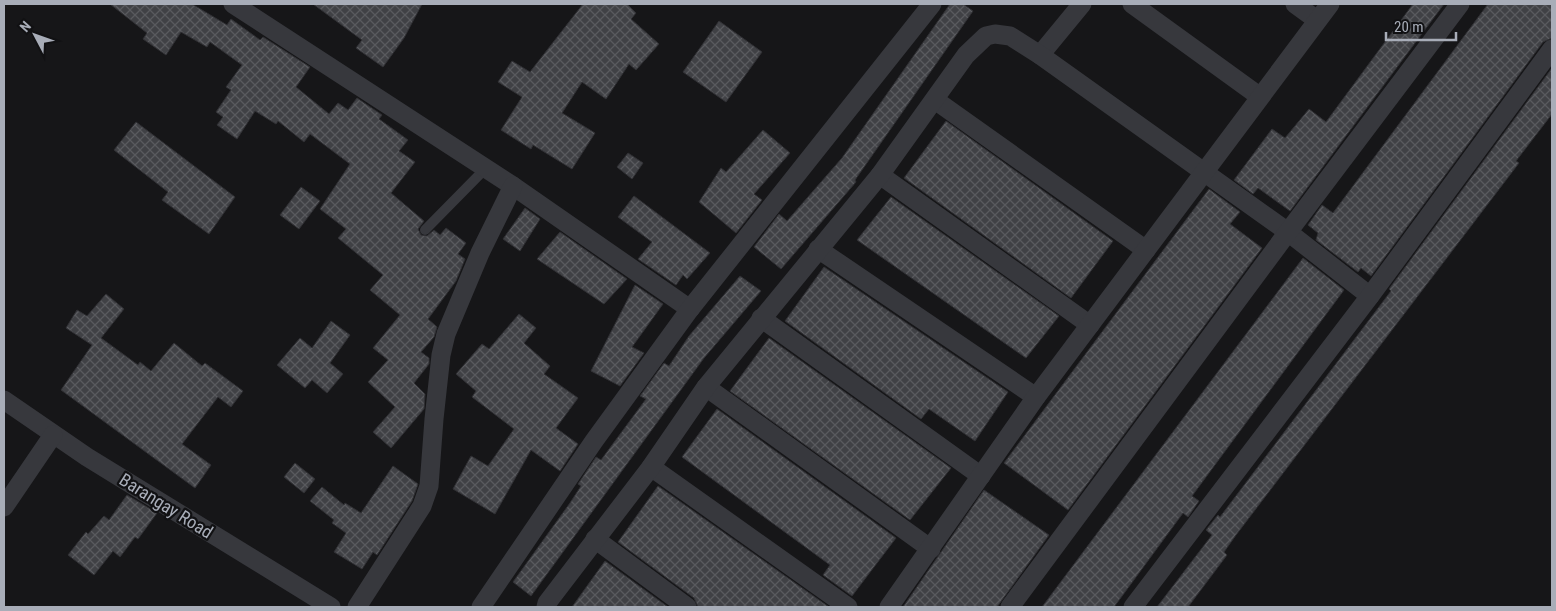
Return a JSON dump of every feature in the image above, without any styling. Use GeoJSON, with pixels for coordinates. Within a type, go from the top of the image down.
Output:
{"type":"FeatureCollection","features":[{"type":"Feature","properties":{"kind":"street"},"geometry":{"type":"LineString","coordinates":[[233,4],[513,186],[690,309]]}},
{"type":"Feature","properties":{"kind":"street"},"geometry":{"type":"LineString","coordinates":[[481,607],[594,440],[690,309],[932,4]]}},
{"type":"Feature","properties":{"kind":"street"},"geometry":{"type":"LineString","coordinates":[[1040,55],[1082,4]]}},
{"type":"Feature","properties":{"kind":"street"},"geometry":{"type":"LineString","coordinates":[[1132,4],[1260,96]]}},
{"type":"Feature","properties":{"kind":"street"},"geometry":{"type":"LineString","coordinates":[[1295,4],[1317,20]]}},
{"type":"Feature","properties":{"kind":"street"},"geometry":{"type":"LineString","coordinates":[[889,607],[1036,397],[1330,4]]}},
{"type":"Feature","properties":{"kind":"street"},"geometry":{"type":"LineString","coordinates":[[1010,607],[1460,4]]}},
{"type":"Feature","properties":{"kind":"street"},"geometry":{"type":"LineString","coordinates":[[546,607],[595,539],[651,467],[706,387],[880,175],[966,55],[986,36],[995,34],[1010,36],[1040,55],[1288,232],[1370,296]]}},
{"type":"Feature","properties":{"kind":"street"},"geometry":{"type":"LineString","coordinates":[[1133,607],[1370,296],[1552,49]]}},
{"type":"Feature","properties":{"kind":"street"},"geometry":{"type":"LineString","coordinates":[[935,100],[1146,250]]}},
{"type":"Feature","properties":{"kind":"street"},"geometry":{"type":"LineString","coordinates":[[880,175],[1090,325]]}},
{"type":"Feature","properties":{"kind":"street"},"geometry":{"type":"LineString","coordinates":[[357,607],[422,506],[429,486],[434,419],[446,334],[480,252],[513,186]]}},
{"type":"Feature","properties":{"kind":"street"},"geometry":{"type":"LineString","coordinates":[[818,249],[1036,397]]}},
{"type":"Feature","properties":{"kind":"street"},"geometry":{"type":"LineString","coordinates":[[761,318],[981,476]]}},
{"type":"Feature","properties":{"kind":"street"},"geometry":{"type":"LineString","coordinates":[[706,387],[931,549]]}},
{"type":"Feature","properties":{"kind":"street","name":"Barangay Road"},"geometry":{"type":"LineString","coordinates":[[4,400],[53,435],[331,607]]}},
{"type":"Feature","properties":{"kind":"street"},"geometry":{"type":"LineString","coordinates":[[4,507],[53,435]]}},
{"type":"Feature","properties":{"kind":"street"},"geometry":{"type":"LineString","coordinates":[[651,467],[848,607]]}},
{"type":"Feature","properties":{"kind":"street"},"geometry":{"type":"LineString","coordinates":[[595,539],[687,607]]}},
{"type":"Feature","properties":{"kind":"lane"},"geometry":{"type":"LineString","coordinates":[[425,230],[486,168]]}},
{"type":"Feature","properties":{"kind":"building"},"geometry":{"type":"Polygon","coordinates":[[[110,4],[192,4],[227,25],[231,19],[260,40],[263,37],[310,67],[296,87],[329,114],[338,103],[348,110],[357,98],[382,115],[379,119],[408,140],[399,151],[415,162],[391,193],[424,221],[418,229],[421,235],[427,236],[434,230],[440,235],[446,228],[466,243],[458,254],[465,259],[456,281],[428,319],[437,327],[434,337],[421,352],[429,358],[429,364],[414,383],[425,394],[424,409],[391,448],[373,432],[395,407],[368,382],[388,360],[373,348],[400,315],[370,290],[383,275],[338,238],[346,229],[320,209],[350,164],[310,134],[304,142],[278,121],[276,124],[255,111],[237,139],[217,125],[223,117],[216,112],[231,90],[226,87],[242,65],[210,42],[207,47],[181,32],[166,55],[143,39],[147,33],[110,4]]]}},
{"type":"Feature","properties":{"kind":"building"},"geometry":{"type":"Polygon","coordinates":[[[313,4],[422,4],[404,38],[383,67],[356,48],[362,40],[313,4]]]}},
{"type":"Feature","properties":{"kind":"building"},"geometry":{"type":"Polygon","coordinates":[[[583,4],[627,4],[636,13],[631,19],[659,44],[636,70],[629,64],[606,99],[582,82],[562,113],[595,133],[572,169],[533,145],[531,149],[501,130],[522,97],[498,82],[512,61],[530,72],[583,4]]]}},
{"type":"Feature","properties":{"kind":"building"},"geometry":{"type":"Polygon","coordinates":[[[950,4],[963,4],[973,11],[855,180],[856,182],[781,269],[754,247],[779,214],[787,221],[842,158],[950,4]]]}},
{"type":"Feature","properties":{"kind":"building"},"geometry":{"type":"Polygon","coordinates":[[[1413,4],[1444,4],[1290,211],[1258,188],[1253,194],[1234,180],[1272,129],[1285,138],[1309,109],[1326,122],[1413,4]]]}},
{"type":"Feature","properties":{"kind":"building"},"geometry":{"type":"Polygon","coordinates":[[[1488,4],[1552,4],[1552,38],[1543,42],[1371,276],[1361,268],[1358,272],[1316,240],[1318,233],[1308,225],[1322,205],[1333,213],[1488,4]]]}},
{"type":"Feature","properties":{"kind":"building"},"geometry":{"type":"Polygon","coordinates":[[[719,21],[762,52],[726,102],[683,72],[719,21]]]}},
{"type":"Feature","properties":{"kind":"building"},"geometry":{"type":"Polygon","coordinates":[[[1552,68],[1552,114],[1516,161],[1519,163],[1236,535],[1224,552],[1227,555],[1188,607],[1157,607],[1212,535],[1206,530],[1218,515],[1220,517],[1391,291],[1389,289],[1552,68]]]}},
{"type":"Feature","properties":{"kind":"building"},"geometry":{"type":"Polygon","coordinates":[[[946,121],[1113,241],[1071,298],[904,178],[946,121]]]}},
{"type":"Feature","properties":{"kind":"building"},"geometry":{"type":"Polygon","coordinates":[[[136,122],[235,197],[209,234],[162,200],[168,192],[114,150],[136,122]]]}},
{"type":"Feature","properties":{"kind":"building"},"geometry":{"type":"Polygon","coordinates":[[[763,130],[790,153],[754,194],[762,200],[736,233],[699,202],[721,168],[726,172],[763,130]]]}},
{"type":"Feature","properties":{"kind":"building"},"geometry":{"type":"Polygon","coordinates":[[[628,153],[643,163],[632,179],[617,167],[628,153]]]}},
{"type":"Feature","properties":{"kind":"building"},"geometry":{"type":"Polygon","coordinates":[[[301,187],[320,201],[299,229],[280,215],[301,187]]]}},
{"type":"Feature","properties":{"kind":"building"},"geometry":{"type":"Polygon","coordinates":[[[1209,189],[1240,212],[1230,224],[1262,248],[1068,510],[1004,463],[1209,189]]]}},
{"type":"Feature","properties":{"kind":"building"},"geometry":{"type":"Polygon","coordinates":[[[634,196],[710,253],[687,279],[683,275],[676,285],[638,259],[652,242],[618,217],[634,196]]]}},
{"type":"Feature","properties":{"kind":"building"},"geometry":{"type":"Polygon","coordinates":[[[891,197],[1059,316],[1026,358],[857,240],[891,197]]]}},
{"type":"Feature","properties":{"kind":"building"},"geometry":{"type":"Polygon","coordinates":[[[525,208],[540,219],[520,251],[503,239],[525,208]]]}},
{"type":"Feature","properties":{"kind":"building"},"geometry":{"type":"Polygon","coordinates":[[[560,232],[627,279],[604,304],[537,259],[560,232]]]}},
{"type":"Feature","properties":{"kind":"building"},"geometry":{"type":"Polygon","coordinates":[[[1303,258],[1344,290],[1192,496],[1199,501],[1188,517],[1183,513],[1114,607],[1042,607],[1303,258]]]}},
{"type":"Feature","properties":{"kind":"building"},"geometry":{"type":"Polygon","coordinates":[[[824,267],[1008,392],[975,441],[929,409],[921,419],[785,321],[824,267]]]}},
{"type":"Feature","properties":{"kind":"building"},"geometry":{"type":"Polygon","coordinates":[[[740,276],[761,291],[704,358],[531,596],[513,582],[570,503],[581,486],[578,484],[596,457],[601,460],[646,399],[640,396],[664,363],[669,366],[689,336],[740,276]]]}},
{"type":"Feature","properties":{"kind":"building"},"geometry":{"type":"Polygon","coordinates":[[[635,285],[663,304],[632,347],[644,353],[620,386],[591,371],[635,285]]]}},
{"type":"Feature","properties":{"kind":"building"},"geometry":{"type":"Polygon","coordinates":[[[106,294],[124,309],[101,338],[138,365],[140,362],[151,371],[174,343],[202,366],[205,363],[243,391],[231,407],[218,397],[182,444],[211,465],[195,488],[61,390],[92,345],[66,328],[77,310],[87,316],[106,294]]]}},
{"type":"Feature","properties":{"kind":"building"},"geometry":{"type":"Polygon","coordinates":[[[519,314],[536,328],[524,343],[550,366],[544,374],[578,398],[556,428],[578,444],[560,471],[531,450],[495,514],[453,489],[471,456],[488,466],[514,429],[472,397],[476,391],[456,374],[482,344],[489,349],[519,314]]]}},
{"type":"Feature","properties":{"kind":"building"},"geometry":{"type":"Polygon","coordinates":[[[331,321],[350,335],[330,363],[343,374],[327,393],[312,380],[305,388],[277,365],[300,338],[312,348],[331,321]]]}},
{"type":"Feature","properties":{"kind":"building"},"geometry":{"type":"Polygon","coordinates":[[[769,338],[951,468],[910,520],[730,391],[769,338]]]}},
{"type":"Feature","properties":{"kind":"building"},"geometry":{"type":"Polygon","coordinates":[[[717,409],[896,538],[852,596],[823,575],[830,565],[682,457],[717,409]]]}},
{"type":"Feature","properties":{"kind":"building"},"geometry":{"type":"Polygon","coordinates":[[[295,463],[315,479],[304,493],[284,477],[295,463]]]}},
{"type":"Feature","properties":{"kind":"building"},"geometry":{"type":"Polygon","coordinates":[[[393,466],[418,484],[412,501],[377,555],[373,552],[362,569],[334,552],[346,533],[332,523],[334,520],[310,501],[322,487],[344,505],[345,503],[361,513],[393,466]]]}},
{"type":"Feature","properties":{"kind":"building"},"geometry":{"type":"Polygon","coordinates":[[[658,486],[829,607],[698,607],[694,598],[618,542],[658,486]]]}},
{"type":"Feature","properties":{"kind":"building"},"geometry":{"type":"Polygon","coordinates":[[[984,490],[1049,535],[997,607],[903,607],[984,490]]]}},
{"type":"Feature","properties":{"kind":"building"},"geometry":{"type":"Polygon","coordinates":[[[127,495],[157,513],[138,539],[135,537],[120,557],[113,551],[94,575],[68,555],[86,532],[88,534],[104,516],[109,520],[127,495]]]}},
{"type":"Feature","properties":{"kind":"building"},"geometry":{"type":"Polygon","coordinates":[[[605,561],[668,607],[572,607],[605,561]]]}}]}
